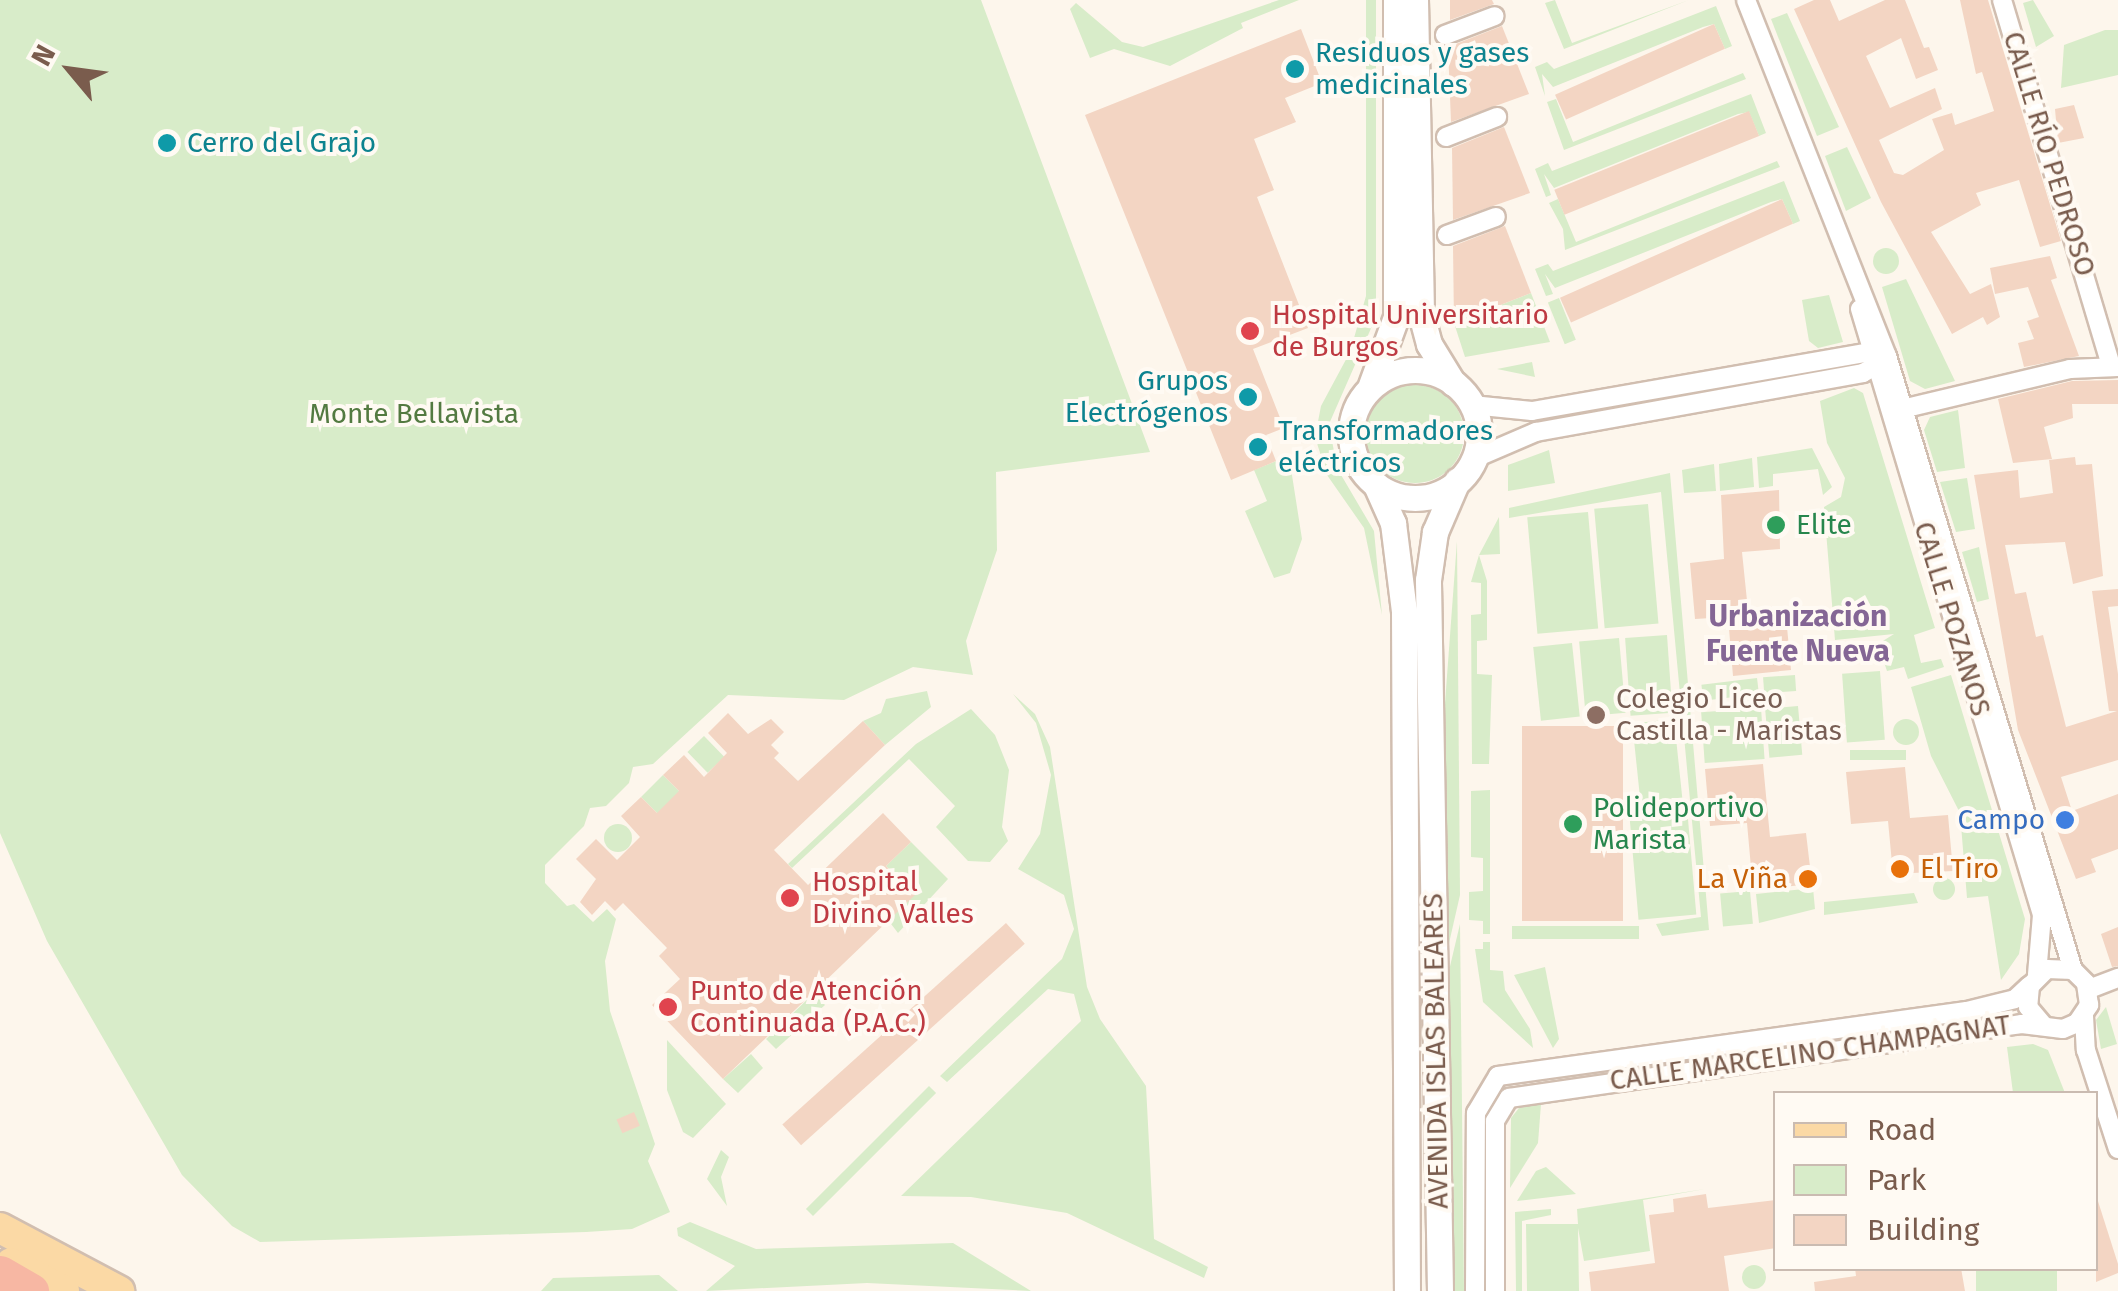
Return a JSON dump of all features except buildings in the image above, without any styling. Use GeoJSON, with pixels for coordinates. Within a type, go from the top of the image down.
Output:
{"type":"FeatureCollection","features":[{"type":"Feature","properties":{"kind":"highway"},"geometry":{"type":"LineString","coordinates":[[0,1273],[31,1291]]}},
{"type":"Feature","properties":{"kind":"main road"},"geometry":{"type":"LineString","coordinates":[[1396,0],[1396,317],[1370,389],[1353,416],[1351,444],[1376,484],[1416,498],[1457,481],[1473,459],[1478,437],[1472,404],[1428,344],[1421,314],[1415,0]]}},
{"type":"Feature","properties":{"kind":"main road"},"geometry":{"type":"LineString","coordinates":[[1370,389],[1412,370],[1453,382]]}},
{"type":"Feature","properties":{"kind":"main road","name":"AVENIDA ISLAS BALEARES"},"geometry":{"type":"LineString","coordinates":[[1408,1291],[1418,814],[1428,580],[1435,532],[1457,481]]}},
{"type":"Feature","properties":{"kind":"main road","name":"AVENIDA ISLAS BALEARES"},"geometry":{"type":"LineString","coordinates":[[1376,484],[1393,523],[1402,571],[1418,814],[1440,1291]]}},
{"type":"Feature","properties":{"kind":"main road","name":"AVENIDA ISLAS BALEARES"},"geometry":{"type":"LineString","coordinates":[[1418,814],[1425,1291]]}},
{"type":"Feature","properties":{"kind":"main road"},"geometry":{"type":"LineString","coordinates":[[0,1228],[118,1291]]}},
{"type":"Feature","properties":{"kind":"main road"},"geometry":{"type":"LineString","coordinates":[[0,1257],[64,1291]]}},
{"type":"Feature","properties":{"kind":"street","name":"CALLE POZANOS"},"geometry":{"type":"LineString","coordinates":[[1746,0],[1851,262],[1876,359],[1896,410],[2072,970]]}},
{"type":"Feature","properties":{"kind":"street","name":"CALLE RÍO PEDROSO"},"geometry":{"type":"LineString","coordinates":[[2002,0],[2114,366]]}},
{"type":"Feature","properties":{"kind":"street"},"geometry":{"type":"LineString","coordinates":[[1444,34],[1495,16]]}},
{"type":"Feature","properties":{"kind":"street"},"geometry":{"type":"LineString","coordinates":[[1446,137],[1497,117]]}},
{"type":"Feature","properties":{"kind":"street"},"geometry":{"type":"LineString","coordinates":[[1448,235],[1496,217]]}},
{"type":"Feature","properties":{"kind":"street"},"geometry":{"type":"LineString","coordinates":[[1473,459],[1536,432],[1876,359]]}},
{"type":"Feature","properties":{"kind":"street"},"geometry":{"type":"LineString","coordinates":[[1896,410],[2070,369],[2114,366]]}},
{"type":"Feature","properties":{"kind":"street"},"geometry":{"type":"LineString","coordinates":[[1472,404],[1532,411],[1806,374]]}},
{"type":"Feature","properties":{"kind":"street","name":"CALLE POZANOS"},"geometry":{"type":"LineString","coordinates":[[1896,410],[2042,914],[2033,981]]}},
{"type":"Feature","properties":{"kind":"street"},"geometry":{"type":"LineString","coordinates":[[2086,1050],[2030,1012],[2033,981],[2052,967],[2072,970],[2089,989]]}},
{"type":"Feature","properties":{"kind":"street"},"geometry":{"type":"LineString","coordinates":[[2089,989],[2118,978]]}},
{"type":"Feature","properties":{"kind":"street","name":"CALLE MARCELINO CHAMPAGNAT"},"geometry":{"type":"LineString","coordinates":[[1475,1291],[1476,1112],[1498,1076],[1574,1062],[1967,1011],[2015,1000],[2033,981]]}},
{"type":"Feature","properties":{"kind":"street"},"geometry":{"type":"LineString","coordinates":[[2089,989],[2084,1016],[2086,1050],[2118,1150]]}},
{"type":"Feature","properties":{"kind":"street"},"geometry":{"type":"LineString","coordinates":[[2050,1028],[2084,1016]]}},
{"type":"Feature","properties":{"kind":"street","name":"CALLE MARCELINO CHAMPAGNAT"},"geometry":{"type":"LineString","coordinates":[[1496,1291],[1495,1121],[1500,1106],[1519,1094],[2022,1024],[2050,1028]]}},
{"type":"Feature","properties":{"kind":"street","name":"CALLE MARCELINO CHAMPAGNAT"},"geometry":{"type":"LineString","coordinates":[[1574,1062],[1576,1085]]}},
{"type":"Feature","properties":{"kind":"green space","name":"Monte Bellavista"},"geometry":{"type":"Polygon","coordinates":[[[0,0],[981,0],[1150,452],[996,472],[997,550],[966,641],[973,675],[913,667],[844,700],[728,695],[653,764],[633,767],[629,783],[606,806],[590,808],[584,826],[545,865],[545,883],[567,906],[574,904],[593,922],[607,909],[616,919],[605,961],[610,1011],[655,1144],[648,1161],[670,1212],[632,1229],[260,1242],[232,1226],[182,1175],[47,941],[0,833],[0,0]]]}},
{"type":"Feature","properties":{"kind":"green space"},"geometry":{"type":"Polygon","coordinates":[[[1279,0],[1299,0],[1241,23],[1243,28],[1170,66],[1114,49],[1090,58],[1070,9],[1076,3],[1122,42],[1143,47],[1279,0]]]}},
{"type":"Feature","properties":{"kind":"green space"},"geometry":{"type":"Polygon","coordinates":[[[1366,0],[1376,0],[1376,317],[1329,424],[1337,468],[1374,531],[1382,615],[1364,528],[1327,475],[1315,437],[1321,406],[1350,352],[1366,296],[1366,0]]]}},
{"type":"Feature","properties":{"kind":"green space"},"geometry":{"type":"Polygon","coordinates":[[[1555,0],[1572,43],[1689,0],[1564,49],[1545,3],[1555,0]]]}},
{"type":"Feature","properties":{"kind":"green space"},"geometry":{"type":"Polygon","coordinates":[[[2033,0],[2054,36],[2036,47],[2023,3],[2033,0]]]}},
{"type":"Feature","properties":{"kind":"green space"},"geometry":{"type":"Polygon","coordinates":[[[1716,6],[1732,46],[1725,49],[1714,24],[1553,87],[1542,74],[1545,96],[1535,67],[1547,62],[1554,69],[1716,6]]]}},
{"type":"Feature","properties":{"kind":"green space"},"geometry":{"type":"Polygon","coordinates":[[[1787,13],[1839,127],[1817,136],[1771,19],[1787,13]]]}},
{"type":"Feature","properties":{"kind":"green space"},"geometry":{"type":"Polygon","coordinates":[[[2105,30],[2118,30],[2118,75],[2061,88],[2064,45],[2105,30]]]}},
{"type":"Feature","properties":{"kind":"green space"},"geometry":{"type":"Polygon","coordinates":[[[1743,73],[1746,79],[1564,150],[1547,102],[1556,99],[1573,142],[1743,73]]]}},
{"type":"Feature","properties":{"kind":"green space"},"geometry":{"type":"Polygon","coordinates":[[[1751,94],[1766,133],[1759,136],[1749,112],[1738,114],[1554,188],[1544,174],[1551,195],[1546,197],[1535,169],[1548,163],[1552,171],[1751,94]]]}},
{"type":"Feature","properties":{"kind":"green space"},"geometry":{"type":"Polygon","coordinates":[[[1847,147],[1871,198],[1846,211],[1825,156],[1847,147]]]}},
{"type":"Feature","properties":{"kind":"green space"},"geometry":{"type":"Polygon","coordinates":[[[1777,161],[1780,167],[1565,250],[1563,229],[1549,203],[1558,199],[1576,242],[1777,161]]]}},
{"type":"Feature","properties":{"kind":"green space"},"geometry":{"type":"Polygon","coordinates":[[[1784,181],[1800,221],[1793,224],[1782,199],[1771,202],[1555,288],[1545,274],[1553,294],[1546,296],[1535,269],[1548,264],[1553,271],[1784,181]]]}},
{"type":"Feature","properties":{"kind":"green space"},"geometry":{"type":"Polygon","coordinates":[[[1886,248],[1896,251],[1896,271],[1886,274],[1876,271],[1873,261],[1876,251],[1886,248]]]}},
{"type":"Feature","properties":{"kind":"green space"},"geometry":{"type":"Polygon","coordinates":[[[1906,279],[1955,381],[1925,389],[1910,381],[1882,287],[1906,279]]]}},
{"type":"Feature","properties":{"kind":"green space"},"geometry":{"type":"Polygon","coordinates":[[[1531,293],[1550,342],[1465,357],[1454,323],[1531,293]]]}},
{"type":"Feature","properties":{"kind":"green space"},"geometry":{"type":"Polygon","coordinates":[[[1829,295],[1843,342],[1818,348],[1809,341],[1802,300],[1829,295]]]}},
{"type":"Feature","properties":{"kind":"green space"},"geometry":{"type":"Polygon","coordinates":[[[1559,298],[1576,340],[1565,344],[1548,302],[1559,298]]]}},
{"type":"Feature","properties":{"kind":"green space"},"geometry":{"type":"Polygon","coordinates":[[[1532,362],[1535,377],[1497,369],[1532,362]]]}},
{"type":"Feature","properties":{"kind":"green space"},"geometry":{"type":"Polygon","coordinates":[[[1415,385],[1434,389],[1450,399],[1460,415],[1464,434],[1460,453],[1450,469],[1434,479],[1415,483],[1396,479],[1380,469],[1370,453],[1366,434],[1370,415],[1380,399],[1396,389],[1415,385]]]}},
{"type":"Feature","properties":{"kind":"green space"},"geometry":{"type":"Polygon","coordinates":[[[1854,388],[1863,393],[1935,628],[1914,635],[1921,663],[1941,659],[1944,667],[1908,679],[1904,667],[1887,671],[1878,644],[1894,634],[1835,640],[1824,507],[1841,497],[1845,478],[1827,443],[1820,401],[1854,388]]]}},
{"type":"Feature","properties":{"kind":"green space"},"geometry":{"type":"Polygon","coordinates":[[[1958,410],[1965,468],[1937,472],[1924,430],[1930,417],[1958,410]]]}},
{"type":"Feature","properties":{"kind":"green space"},"geometry":{"type":"Polygon","coordinates":[[[1812,448],[1832,487],[1823,495],[1818,469],[1773,474],[1773,486],[1759,488],[1757,457],[1812,448]]]}},
{"type":"Feature","properties":{"kind":"green space"},"geometry":{"type":"Polygon","coordinates":[[[1549,450],[1555,483],[1508,491],[1508,465],[1549,450]]]}},
{"type":"Feature","properties":{"kind":"green space"},"geometry":{"type":"Polygon","coordinates":[[[1289,456],[1302,539],[1290,573],[1274,578],[1245,511],[1267,501],[1254,470],[1289,456]]]}},
{"type":"Feature","properties":{"kind":"green space"},"geometry":{"type":"Polygon","coordinates":[[[1752,458],[1754,487],[1720,491],[1719,464],[1752,458]]]}},
{"type":"Feature","properties":{"kind":"green space"},"geometry":{"type":"Polygon","coordinates":[[[1714,464],[1716,491],[1684,493],[1682,470],[1714,464]]]}},
{"type":"Feature","properties":{"kind":"green space"},"geometry":{"type":"Polygon","coordinates":[[[1670,473],[1709,930],[1662,936],[1656,924],[1701,917],[1661,492],[1509,518],[1509,508],[1670,473]]]}},
{"type":"Feature","properties":{"kind":"green space"},"geometry":{"type":"Polygon","coordinates":[[[1967,478],[1975,529],[1956,532],[1940,482],[1967,478]]]}},
{"type":"Feature","properties":{"kind":"green space"},"geometry":{"type":"Polygon","coordinates":[[[1648,504],[1658,624],[1605,628],[1594,509],[1648,504]]]}},
{"type":"Feature","properties":{"kind":"green space"},"geometry":{"type":"Polygon","coordinates":[[[1588,512],[1598,629],[1537,634],[1527,517],[1588,512]]]}},
{"type":"Feature","properties":{"kind":"green space"},"geometry":{"type":"Polygon","coordinates":[[[1499,517],[1500,554],[1479,555],[1499,517]]]}},
{"type":"Feature","properties":{"kind":"green space"},"geometry":{"type":"Polygon","coordinates":[[[1457,541],[1460,895],[1447,952],[1445,703],[1457,541]]]}},
{"type":"Feature","properties":{"kind":"green space"},"geometry":{"type":"Polygon","coordinates":[[[1979,547],[1989,599],[1977,602],[1962,552],[1979,547]]]}},
{"type":"Feature","properties":{"kind":"green space"},"geometry":{"type":"Polygon","coordinates":[[[1479,555],[1487,581],[1487,640],[1477,641],[1477,674],[1492,675],[1489,764],[1472,764],[1471,615],[1481,614],[1481,583],[1471,582],[1479,555]]]}},
{"type":"Feature","properties":{"kind":"green space"},"geometry":{"type":"Polygon","coordinates":[[[1667,635],[1672,713],[1631,716],[1625,638],[1667,635]]]}},
{"type":"Feature","properties":{"kind":"green space"},"geometry":{"type":"Polygon","coordinates":[[[1619,638],[1626,713],[1586,716],[1579,641],[1619,638]]]}},
{"type":"Feature","properties":{"kind":"green space"},"geometry":{"type":"Polygon","coordinates":[[[1572,643],[1580,717],[1541,721],[1533,647],[1572,643]]]}},
{"type":"Feature","properties":{"kind":"green space"},"geometry":{"type":"Polygon","coordinates":[[[1880,671],[1885,740],[1847,742],[1842,674],[1880,671]]]}},
{"type":"Feature","properties":{"kind":"green space"},"geometry":{"type":"Polygon","coordinates":[[[1795,675],[1796,691],[1764,693],[1763,677],[1795,675]]]}},
{"type":"Feature","properties":{"kind":"green space"},"geometry":{"type":"Polygon","coordinates":[[[1951,675],[2025,919],[2019,954],[2001,980],[1988,896],[1967,898],[1960,813],[1931,756],[1911,687],[1951,675]]]}},
{"type":"Feature","properties":{"kind":"green space"},"geometry":{"type":"Polygon","coordinates":[[[1757,678],[1759,694],[1703,701],[1701,685],[1757,678]]]}},
{"type":"Feature","properties":{"kind":"green space"},"geometry":{"type":"Polygon","coordinates":[[[927,691],[931,707],[885,745],[863,721],[881,713],[886,699],[927,691]]]}},
{"type":"Feature","properties":{"kind":"green space"},"geometry":{"type":"Polygon","coordinates":[[[1013,694],[1035,714],[1050,747],[1087,987],[1100,1019],[1146,1086],[1154,1239],[1208,1267],[1204,1278],[1067,1213],[971,1197],[901,1196],[1081,1021],[1074,994],[1048,989],[947,1082],[940,1076],[1062,959],[1074,929],[1064,895],[1018,869],[1040,834],[1051,775],[1036,723],[1013,694]]]}},
{"type":"Feature","properties":{"kind":"green space"},"geometry":{"type":"Polygon","coordinates":[[[1798,706],[1802,755],[1769,758],[1765,709],[1798,706]]]}},
{"type":"Feature","properties":{"kind":"green space"},"geometry":{"type":"Polygon","coordinates":[[[1761,708],[1765,759],[1705,763],[1701,712],[1761,708]]]}},
{"type":"Feature","properties":{"kind":"green space"},"geometry":{"type":"Polygon","coordinates":[[[971,709],[995,735],[1009,770],[1002,827],[1008,841],[990,862],[968,861],[936,827],[955,806],[909,759],[792,868],[788,864],[916,744],[971,709]]]}},
{"type":"Feature","properties":{"kind":"green space"},"geometry":{"type":"Polygon","coordinates":[[[1674,719],[1682,798],[1640,802],[1632,723],[1674,719]]]}},
{"type":"Feature","properties":{"kind":"green space"},"geometry":{"type":"Polygon","coordinates":[[[1906,719],[1915,723],[1919,732],[1915,741],[1906,745],[1897,741],[1893,732],[1897,723],[1906,719]]]}},
{"type":"Feature","properties":{"kind":"green space"},"geometry":{"type":"Polygon","coordinates":[[[704,736],[724,757],[708,773],[687,752],[704,736]]]}},
{"type":"Feature","properties":{"kind":"green space"},"geometry":{"type":"Polygon","coordinates":[[[1850,750],[1906,750],[1906,760],[1850,760],[1850,750]]]}},
{"type":"Feature","properties":{"kind":"green space"},"geometry":{"type":"Polygon","coordinates":[[[663,775],[680,792],[658,814],[641,797],[663,775]]]}},
{"type":"Feature","properties":{"kind":"green space"},"geometry":{"type":"Polygon","coordinates":[[[1490,790],[1490,934],[1483,934],[1483,921],[1469,920],[1469,892],[1483,891],[1483,858],[1471,857],[1471,791],[1490,790]]]}},
{"type":"Feature","properties":{"kind":"green space"},"geometry":{"type":"Polygon","coordinates":[[[1687,808],[1696,915],[1639,920],[1629,813],[1687,808]]]}},
{"type":"Feature","properties":{"kind":"green space"},"geometry":{"type":"Polygon","coordinates":[[[618,824],[628,828],[632,838],[628,848],[618,852],[608,848],[604,838],[608,828],[618,824]]]}},
{"type":"Feature","properties":{"kind":"green space"},"geometry":{"type":"Polygon","coordinates":[[[911,842],[948,879],[898,933],[888,920],[915,894],[886,866],[911,842]]]}},
{"type":"Feature","properties":{"kind":"green space"},"geometry":{"type":"Polygon","coordinates":[[[1944,878],[1952,881],[1952,897],[1944,900],[1936,897],[1933,889],[1936,881],[1944,878]]]}},
{"type":"Feature","properties":{"kind":"green space"},"geometry":{"type":"Polygon","coordinates":[[[1813,888],[1815,909],[1759,923],[1756,894],[1813,888]]]}},
{"type":"Feature","properties":{"kind":"green space"},"geometry":{"type":"Polygon","coordinates":[[[1750,891],[1753,924],[1723,926],[1720,894],[1750,891]]]}},
{"type":"Feature","properties":{"kind":"green space"},"geometry":{"type":"Polygon","coordinates":[[[1914,893],[1918,903],[1824,915],[1824,902],[1914,893]]]}},
{"type":"Feature","properties":{"kind":"green space"},"geometry":{"type":"Polygon","coordinates":[[[1460,924],[1464,1291],[1450,1291],[1447,979],[1460,924]]]}},
{"type":"Feature","properties":{"kind":"green space"},"geometry":{"type":"Polygon","coordinates":[[[1512,926],[1639,926],[1639,939],[1512,939],[1512,926]]]}},
{"type":"Feature","properties":{"kind":"green space"},"geometry":{"type":"Polygon","coordinates":[[[1483,942],[1490,942],[1490,970],[1503,971],[1505,990],[1530,1029],[1533,1048],[1483,1002],[1475,949],[1483,949],[1483,942]]]}},
{"type":"Feature","properties":{"kind":"green space"},"geometry":{"type":"Polygon","coordinates":[[[1545,967],[1559,1039],[1553,1048],[1514,975],[1545,967]]]}},
{"type":"Feature","properties":{"kind":"green space"},"geometry":{"type":"Polygon","coordinates":[[[814,993],[825,1005],[776,1049],[766,1039],[814,993]]]}},
{"type":"Feature","properties":{"kind":"green space"},"geometry":{"type":"Polygon","coordinates":[[[2106,1007],[2117,1044],[2101,1049],[2096,1020],[2106,1007]]]}},
{"type":"Feature","properties":{"kind":"green space"},"geometry":{"type":"Polygon","coordinates":[[[667,1040],[726,1104],[693,1138],[683,1132],[667,1090],[667,1040]]]}},
{"type":"Feature","properties":{"kind":"green space"},"geometry":{"type":"Polygon","coordinates":[[[2033,1044],[2048,1050],[2064,1091],[2013,1091],[2007,1047],[2033,1044]]]}},
{"type":"Feature","properties":{"kind":"green space"},"geometry":{"type":"Polygon","coordinates":[[[751,1054],[763,1068],[738,1093],[723,1079],[751,1054]]]}},
{"type":"Feature","properties":{"kind":"green space"},"geometry":{"type":"Polygon","coordinates":[[[929,1086],[936,1093],[813,1216],[806,1209],[929,1086]]]}},
{"type":"Feature","properties":{"kind":"green space"},"geometry":{"type":"Polygon","coordinates":[[[1541,1104],[1538,1143],[1510,1188],[1511,1118],[1519,1108],[1541,1104]]]}},
{"type":"Feature","properties":{"kind":"green space"},"geometry":{"type":"Polygon","coordinates":[[[721,1150],[729,1157],[721,1177],[727,1206],[707,1179],[721,1150]]]}},
{"type":"Feature","properties":{"kind":"green space"},"geometry":{"type":"Polygon","coordinates":[[[1546,1167],[1576,1194],[1517,1201],[1536,1171],[1546,1167]]]}},
{"type":"Feature","properties":{"kind":"green space"},"geometry":{"type":"Polygon","coordinates":[[[1705,1189],[1643,1200],[1650,1251],[1584,1261],[1578,1228],[1579,1291],[1527,1291],[1526,1224],[1578,1224],[1577,1209],[1705,1189]]]}},
{"type":"Feature","properties":{"kind":"green space"},"geometry":{"type":"Polygon","coordinates":[[[1551,1209],[1551,1215],[1522,1221],[1522,1291],[1516,1291],[1515,1212],[1551,1209]]]}},
{"type":"Feature","properties":{"kind":"green space"},"geometry":{"type":"Polygon","coordinates":[[[690,1222],[756,1249],[953,1243],[1031,1291],[867,1283],[706,1291],[735,1266],[678,1236],[677,1228],[690,1222]]]}},
{"type":"Feature","properties":{"kind":"green space"},"geometry":{"type":"Polygon","coordinates":[[[1754,1265],[1766,1277],[1754,1289],[1742,1277],[1754,1265]]]}},
{"type":"Feature","properties":{"kind":"green space"},"geometry":{"type":"Polygon","coordinates":[[[1976,1271],[2057,1271],[2057,1291],[1976,1291],[1976,1271]]]}},
{"type":"Feature","properties":{"kind":"green space"},"geometry":{"type":"Polygon","coordinates":[[[659,1275],[678,1291],[541,1291],[553,1278],[659,1275]]]}},
{"type":"Feature","properties":{"kind":"place","name":"Residuos y gases medicinales"},"geometry":{"type":"Point","coordinates":[1295,69]}},
{"type":"Feature","properties":{"kind":"place","name":"Cerro del Grajo"},"geometry":{"type":"Point","coordinates":[167,143]}},
{"type":"Feature","properties":{"kind":"place","name":"Hospital Universitario de Burgos"},"geometry":{"type":"Point","coordinates":[1250,331]}},
{"type":"Feature","properties":{"kind":"place","name":"Grupos Electrógenos"},"geometry":{"type":"Point","coordinates":[1248,397]}},
{"type":"Feature","properties":{"kind":"place","name":"Transformadores eléctricos"},"geometry":{"type":"Point","coordinates":[1258,447]}},
{"type":"Feature","properties":{"kind":"place","name":"Elite"},"geometry":{"type":"Point","coordinates":[1776,525]}},
{"type":"Feature","properties":{"kind":"place","name":"Colegio Liceo Castilla - Maristas"},"geometry":{"type":"Point","coordinates":[1596,715]}},
{"type":"Feature","properties":{"kind":"place","name":"Campo"},"geometry":{"type":"Point","coordinates":[2065,820]}},
{"type":"Feature","properties":{"kind":"place","name":"Polideportivo Marista"},"geometry":{"type":"Point","coordinates":[1573,824]}},
{"type":"Feature","properties":{"kind":"place","name":"El Tiro"},"geometry":{"type":"Point","coordinates":[1900,869]}},
{"type":"Feature","properties":{"kind":"place","name":"La Viña"},"geometry":{"type":"Point","coordinates":[1808,879]}},
{"type":"Feature","properties":{"kind":"place","name":"Hospital Divino Valles"},"geometry":{"type":"Point","coordinates":[790,898]}},
{"type":"Feature","properties":{"kind":"place","name":"Punto de Atención Continuada (P.A.C.)"},"geometry":{"type":"Point","coordinates":[668,1007]}},
{"type":"Feature","properties":{"kind":"district","name":"Urbanización Fuente Nueva"},"geometry":{"type":"Point","coordinates":[1798,633]}}]}
